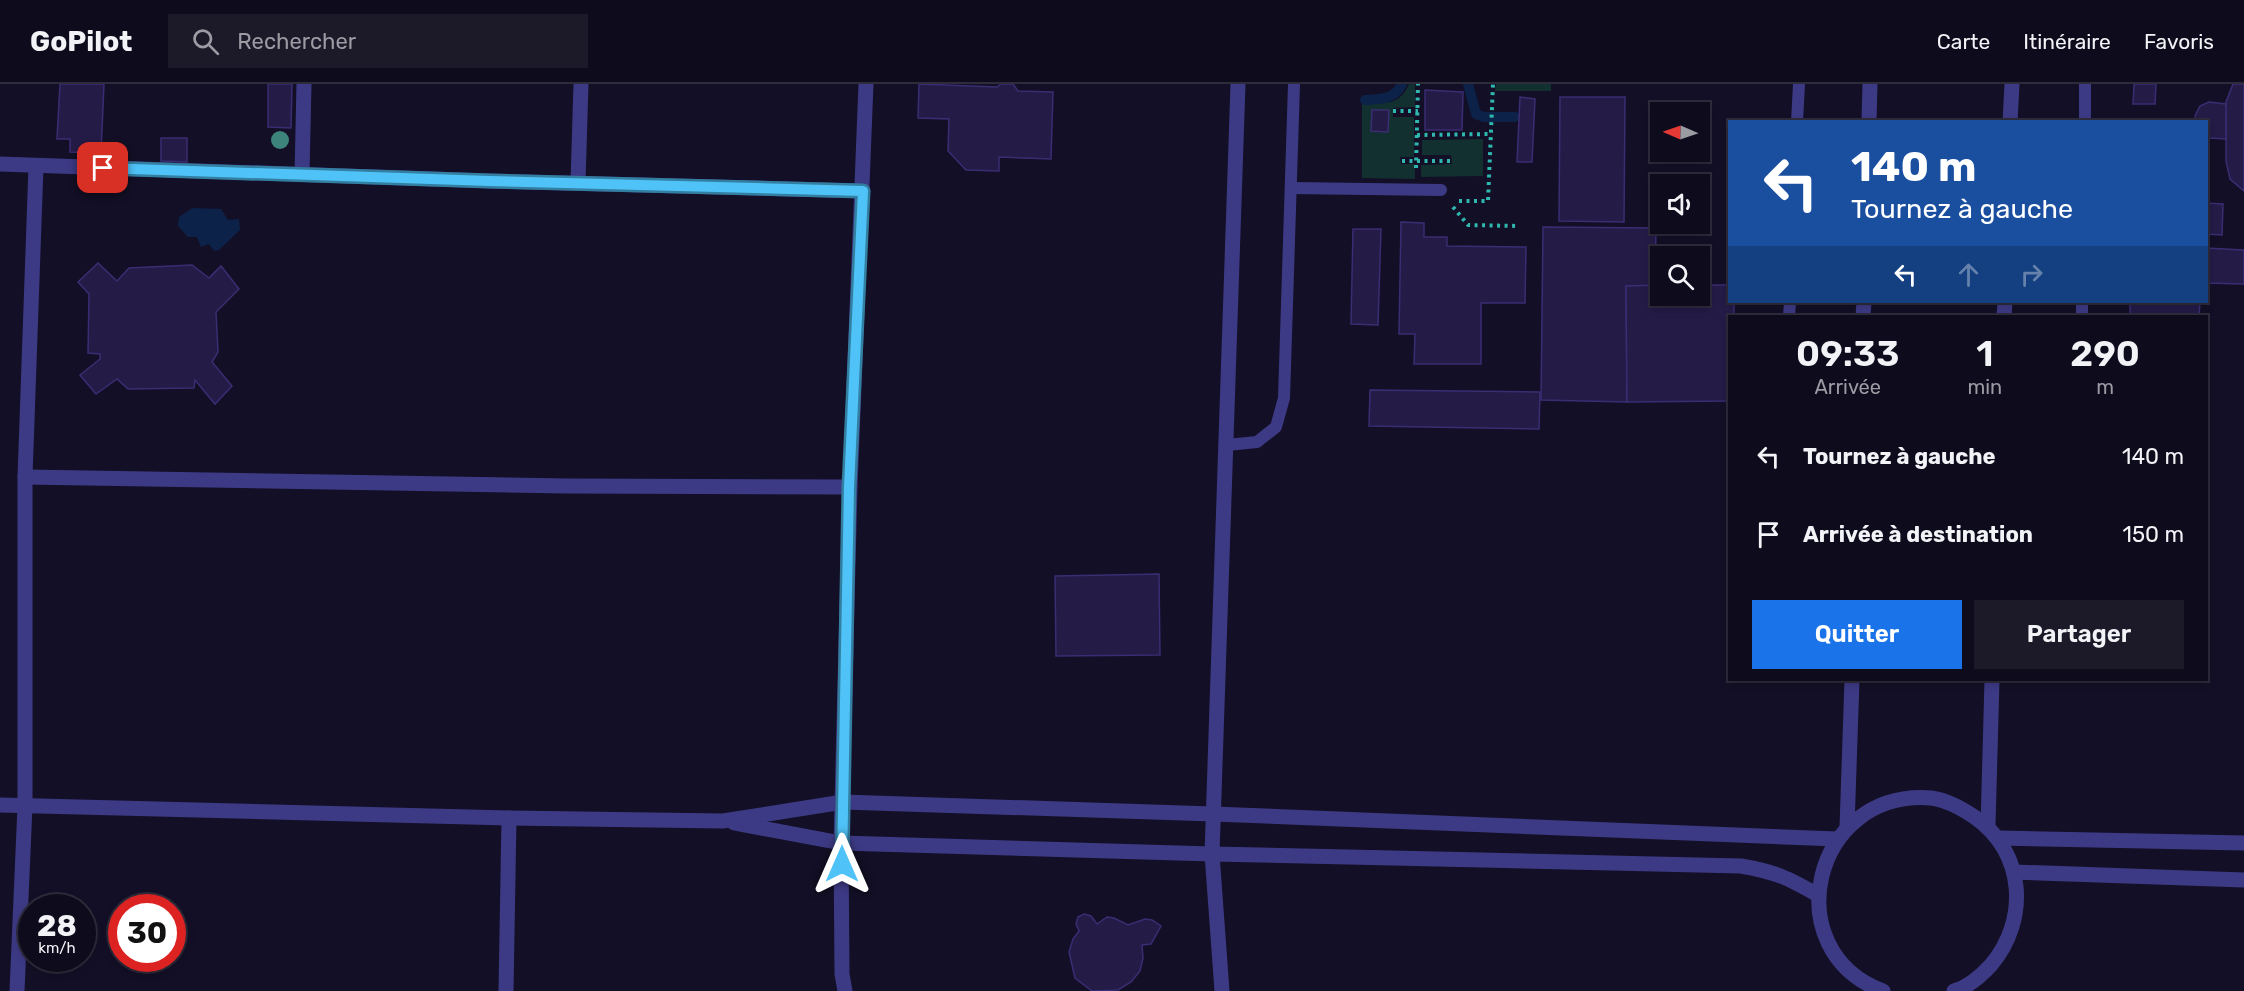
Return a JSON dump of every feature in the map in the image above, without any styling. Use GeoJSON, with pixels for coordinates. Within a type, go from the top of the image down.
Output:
{"type":"FeatureCollection","features":[{"type":"Feature","properties":{"kind":"street"},"geometry":{"type":"LineString","coordinates":[[302,174],[304,84]]}},
{"type":"Feature","properties":{"kind":"street"},"geometry":{"type":"LineString","coordinates":[[578,182],[581,84]]}},
{"type":"Feature","properties":{"kind":"street"},"geometry":{"type":"LineString","coordinates":[[845,991],[842,974],[842,843],[849,487],[866,84]]}},
{"type":"Feature","properties":{"kind":"street"},"geometry":{"type":"LineString","coordinates":[[1222,991],[1212,854],[1238,84]]}},
{"type":"Feature","properties":{"kind":"street"},"geometry":{"type":"LineString","coordinates":[[1869,120],[1870,84]]}},
{"type":"Feature","properties":{"kind":"street"},"geometry":{"type":"LineString","coordinates":[[2010,120],[2012,84]]}},
{"type":"Feature","properties":{"kind":"street"},"geometry":{"type":"LineString","coordinates":[[0,164],[863,191]]}},
{"type":"Feature","properties":{"kind":"street"},"geometry":{"type":"LineString","coordinates":[[17,991],[25,806],[25,477],[36,166]]}},
{"type":"Feature","properties":{"kind":"street"},"geometry":{"type":"LineString","coordinates":[[25,477],[567,486],[849,487]]}},
{"type":"Feature","properties":{"kind":"street"},"geometry":{"type":"LineString","coordinates":[[1842,833],[1852,681]]}},
{"type":"Feature","properties":{"kind":"street"},"geometry":{"type":"LineString","coordinates":[[1988,826],[1992,681]]}},
{"type":"Feature","properties":{"kind":"street"},"geometry":{"type":"LineString","coordinates":[[1883,991],[1869,986],[1847,970],[1831,948],[1821,922],[1818,896],[1823,866],[1842,833],[1872,809],[1902,799],[1933,798],[1962,808],[1988,826],[1998,838],[2014,872],[2018,900],[2013,927],[2002,952],[1983,974],[1954,991]]}},
{"type":"Feature","properties":{"kind":"street"},"geometry":{"type":"LineString","coordinates":[[723,821],[843,802],[1842,833]]}},
{"type":"Feature","properties":{"kind":"street"},"geometry":{"type":"LineString","coordinates":[[0,805],[723,821],[842,843],[1741,866],[1769,871],[1789,878],[1818,896]]}},
{"type":"Feature","properties":{"kind":"street"},"geometry":{"type":"LineString","coordinates":[[506,991],[509,818]]}},
{"type":"Feature","properties":{"kind":"street"},"geometry":{"type":"LineString","coordinates":[[1998,838],[2244,843]]}},
{"type":"Feature","properties":{"kind":"street"},"geometry":{"type":"LineString","coordinates":[[2014,872],[2244,880]]}},
{"type":"Feature","properties":{"kind":"lane"},"geometry":{"type":"LineString","coordinates":[[1227,445],[1257,442],[1276,427],[1284,398],[1294,84]]}},
{"type":"Feature","properties":{"kind":"lane"},"geometry":{"type":"LineString","coordinates":[[1797,120],[1799,84]]}},
{"type":"Feature","properties":{"kind":"lane"},"geometry":{"type":"LineString","coordinates":[[2085,84],[2085,120]]}},
{"type":"Feature","properties":{"kind":"lane"},"geometry":{"type":"LineString","coordinates":[[1291,188],[1441,190]]}},
{"type":"Feature","properties":{"kind":"path"},"geometry":{"type":"LineString","coordinates":[[1416,190],[1418,84]]}},
{"type":"Feature","properties":{"kind":"path"},"geometry":{"type":"LineString","coordinates":[[1488,201],[1493,84]]}},
{"type":"Feature","properties":{"kind":"path"},"geometry":{"type":"LineString","coordinates":[[1393,111],[1418,111]]}},
{"type":"Feature","properties":{"kind":"path"},"geometry":{"type":"LineString","coordinates":[[1417,135],[1491,134]]}},
{"type":"Feature","properties":{"kind":"path"},"geometry":{"type":"LineString","coordinates":[[1402,161],[1450,161]]}},
{"type":"Feature","properties":{"kind":"path"},"geometry":{"type":"LineString","coordinates":[[1448,201],[1468,225],[1519,226]]}},
{"type":"Feature","properties":{"kind":"green space"},"geometry":{"type":"Polygon","coordinates":[[[1409,84],[1415,84],[1415,107],[1393,108],[1393,117],[1414,117],[1414,157],[1400,157],[1401,164],[1415,164],[1415,179],[1362,178],[1362,103],[1383,103],[1395,100],[1409,84]]]}},
{"type":"Feature","properties":{"kind":"green space"},"geometry":{"type":"Polygon","coordinates":[[[1496,84],[1551,84],[1551,91],[1495,91],[1496,84]]]}},
{"type":"Feature","properties":{"kind":"green space"},"geometry":{"type":"Polygon","coordinates":[[[1483,139],[1483,176],[1421,177],[1421,165],[1452,164],[1451,155],[1422,155],[1422,140],[1483,139]]]}},
{"type":"Feature","properties":{"kind":"water"},"geometry":{"type":"Polygon","coordinates":[[[192,208],[221,209],[228,220],[239,219],[240,230],[219,250],[214,251],[209,244],[201,247],[197,237],[188,237],[178,226],[179,217],[192,208]]]}},
{"type":"Feature","properties":{"kind":"building"},"geometry":{"type":"Polygon","coordinates":[[[60,84],[104,84],[101,153],[70,152],[70,139],[57,139],[60,84]]]}},
{"type":"Feature","properties":{"kind":"building"},"geometry":{"type":"Polygon","coordinates":[[[268,84],[292,84],[291,128],[268,127],[268,84]]]}},
{"type":"Feature","properties":{"kind":"building"},"geometry":{"type":"Polygon","coordinates":[[[919,84],[997,87],[1001,84],[1013,84],[1018,91],[1053,92],[1051,159],[999,157],[999,171],[966,170],[948,151],[949,119],[918,118],[919,84]]]}},
{"type":"Feature","properties":{"kind":"building"},"geometry":{"type":"Polygon","coordinates":[[[2134,84],[2156,84],[2155,104],[2133,104],[2134,84]]]}},
{"type":"Feature","properties":{"kind":"building"},"geometry":{"type":"Polygon","coordinates":[[[2233,84],[2244,84],[2244,191],[2230,179],[2226,161],[2226,102],[2233,84]]]}},
{"type":"Feature","properties":{"kind":"building"},"geometry":{"type":"Polygon","coordinates":[[[1425,90],[1463,92],[1462,130],[1425,130],[1425,90]]]}},
{"type":"Feature","properties":{"kind":"building"},"geometry":{"type":"Polygon","coordinates":[[[1520,97],[1535,99],[1532,162],[1517,162],[1520,97]]]}},
{"type":"Feature","properties":{"kind":"building"},"geometry":{"type":"Polygon","coordinates":[[[1560,97],[1625,97],[1624,222],[1559,221],[1560,97]]]}},
{"type":"Feature","properties":{"kind":"building"},"geometry":{"type":"Polygon","coordinates":[[[2209,102],[2226,104],[2226,139],[2208,136],[2208,120],[2196,120],[2195,116],[2200,106],[2209,102]]]}},
{"type":"Feature","properties":{"kind":"building"},"geometry":{"type":"Polygon","coordinates":[[[1372,110],[1389,110],[1388,132],[1371,131],[1372,110]]]}},
{"type":"Feature","properties":{"kind":"building"},"geometry":{"type":"Polygon","coordinates":[[[161,138],[187,138],[187,162],[161,161],[161,138]]]}},
{"type":"Feature","properties":{"kind":"building"},"geometry":{"type":"Polygon","coordinates":[[[2208,203],[2223,204],[2222,235],[2208,234],[2208,203]]]}},
{"type":"Feature","properties":{"kind":"building"},"geometry":{"type":"Polygon","coordinates":[[[1401,222],[1424,223],[1424,237],[1447,237],[1447,246],[1526,247],[1525,303],[1481,303],[1481,364],[1414,364],[1415,334],[1399,334],[1401,222]]]}},
{"type":"Feature","properties":{"kind":"building"},"geometry":{"type":"Polygon","coordinates":[[[1543,227],[1650,228],[1650,234],[1656,234],[1656,246],[1650,246],[1650,286],[1626,286],[1627,402],[1541,400],[1543,227]]]}},
{"type":"Feature","properties":{"kind":"building"},"geometry":{"type":"Polygon","coordinates":[[[1353,229],[1381,229],[1378,325],[1351,324],[1353,229]]]}},
{"type":"Feature","properties":{"kind":"building"},"geometry":{"type":"Polygon","coordinates":[[[2208,248],[2244,250],[2244,284],[2208,283],[2208,248]]]}},
{"type":"Feature","properties":{"kind":"building"},"geometry":{"type":"Polygon","coordinates":[[[98,263],[117,281],[129,268],[192,265],[209,278],[221,266],[239,289],[216,312],[218,352],[212,362],[232,386],[215,404],[195,380],[194,388],[128,389],[117,379],[96,394],[80,375],[100,359],[100,354],[88,353],[89,294],[78,282],[98,263]]]}},
{"type":"Feature","properties":{"kind":"building"},"geometry":{"type":"Polygon","coordinates":[[[1650,285],[1650,306],[1710,306],[1710,285],[1728,285],[1728,303],[1734,303],[1734,315],[1728,315],[1728,401],[1627,402],[1626,286],[1650,285]]]}},
{"type":"Feature","properties":{"kind":"building"},"geometry":{"type":"Polygon","coordinates":[[[2130,303],[2200,303],[2199,315],[2130,315],[2130,303]]]}},
{"type":"Feature","properties":{"kind":"building"},"geometry":{"type":"Polygon","coordinates":[[[1370,390],[1540,392],[1539,429],[1369,426],[1370,390]]]}},
{"type":"Feature","properties":{"kind":"building"},"geometry":{"type":"Polygon","coordinates":[[[1159,574],[1160,655],[1056,656],[1055,576],[1159,574]]]}},
{"type":"Feature","properties":{"kind":"building"},"geometry":{"type":"Polygon","coordinates":[[[1084,914],[1091,916],[1097,924],[1107,917],[1128,925],[1145,919],[1152,920],[1161,926],[1151,944],[1142,945],[1143,958],[1140,971],[1131,982],[1118,990],[1092,991],[1075,978],[1069,952],[1073,939],[1079,931],[1076,924],[1078,917],[1084,914]]]}},
{"type":"Feature","properties":{"kind":"waterway"},"geometry":{"type":"LineString","coordinates":[[1365,100],[1391,96],[1402,84]]}},
{"type":"Feature","properties":{"kind":"waterway"},"geometry":{"type":"LineString","coordinates":[[1468,84],[1476,114],[1484,117],[1515,117]]}},
{"type":"Feature","properties":{"kind":"route"},"geometry":{"type":"LineString","coordinates":[[103,168],[863,191],[849,487],[842,864]]}}]}
